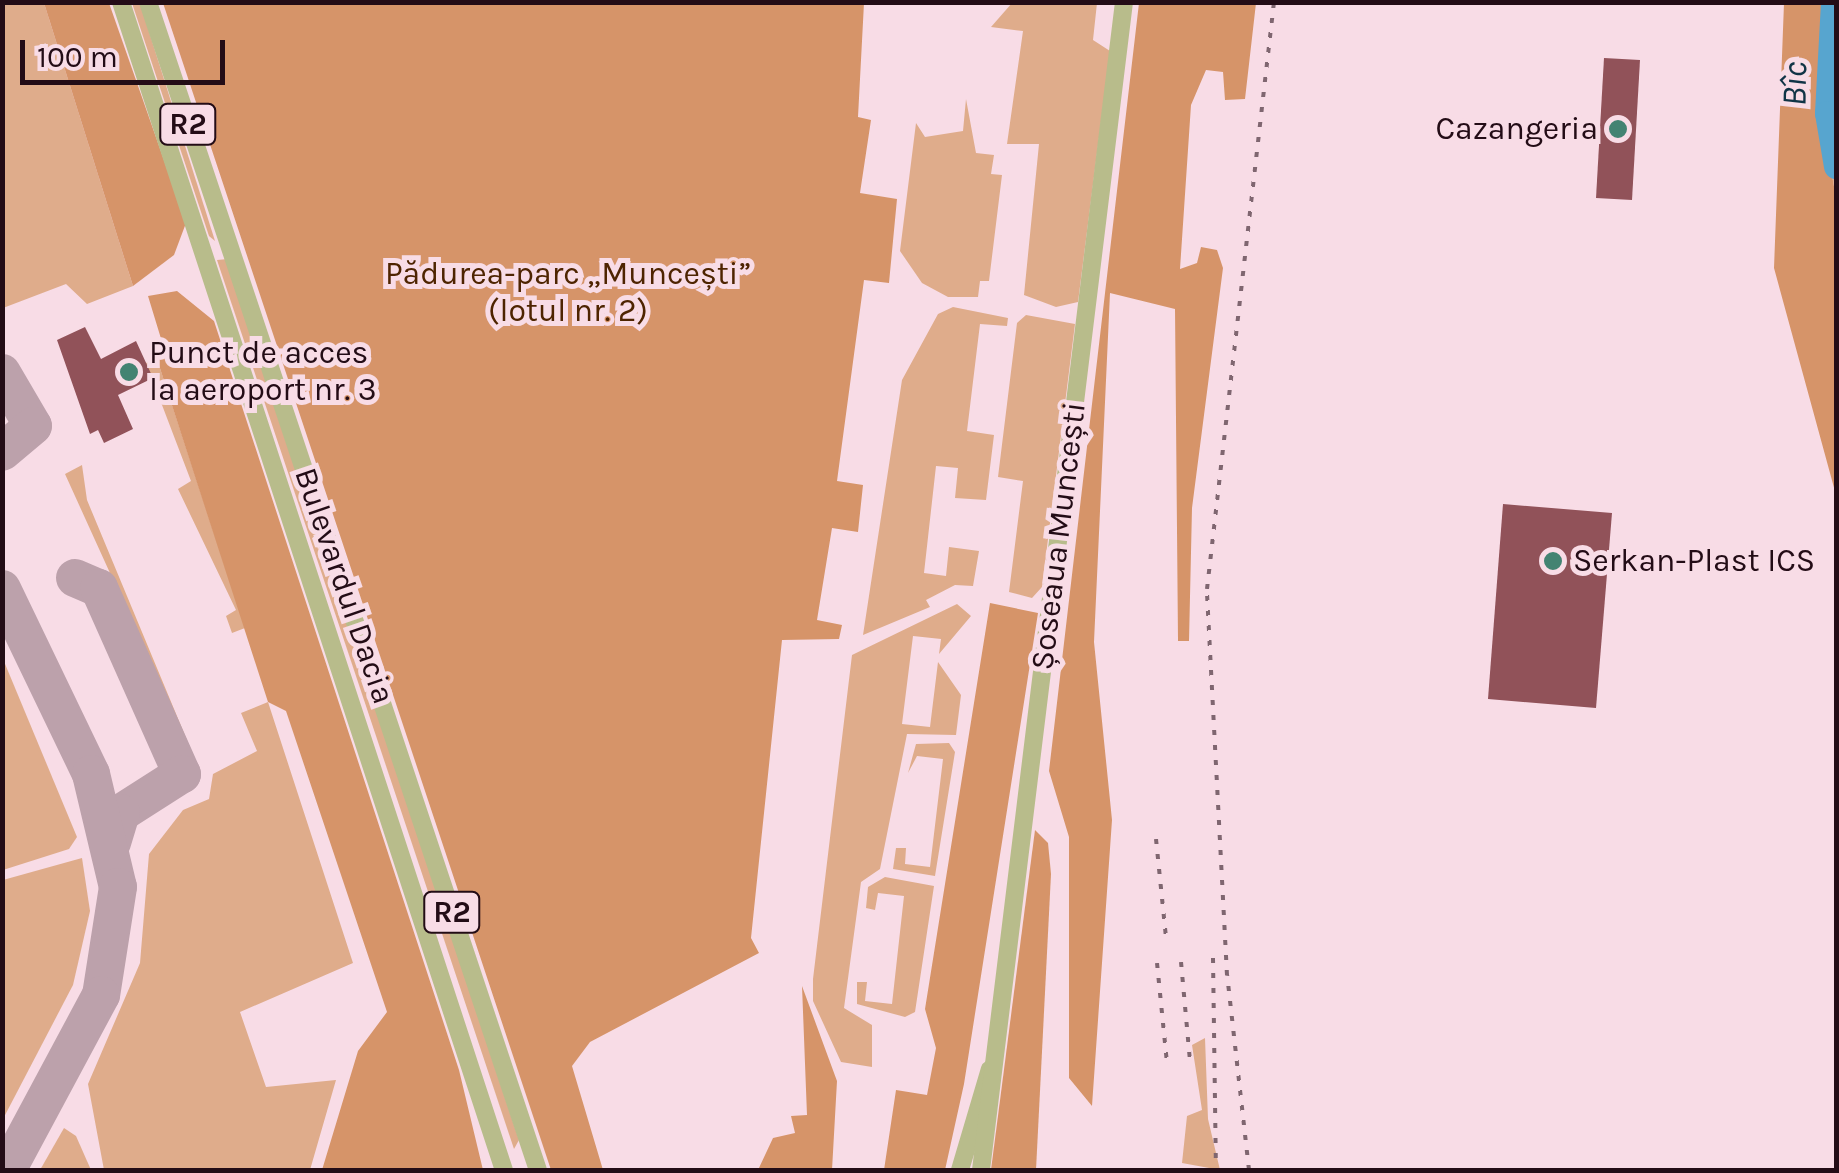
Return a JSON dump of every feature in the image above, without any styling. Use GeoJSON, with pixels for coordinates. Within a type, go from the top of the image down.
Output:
{"type":"FeatureCollection","features":[{"type":"Feature","properties":{"kind":"main road","name":"Bulevardul Dacia"},"geometry":{"type":"LineString","coordinates":[[121,2],[504,1168]]}},
{"type":"Feature","properties":{"kind":"main road","name":"Bulevardul Dacia"},"geometry":{"type":"LineString","coordinates":[[148,2],[535,1164]]}},
{"type":"Feature","properties":{"kind":"main road","name":"Șoseaua Muncești"},"geometry":{"type":"LineString","coordinates":[[982,1170],[990,1068],[1124,2]]}},
{"type":"Feature","properties":{"kind":"main road"},"geometry":{"type":"LineString","coordinates":[[205,253],[229,245]]}},
{"type":"Feature","properties":{"kind":"main road","name":"Șoseaua Muncești"},"geometry":{"type":"LineString","coordinates":[[960,1170],[990,1068]]}},
{"type":"Feature","properties":{"kind":"main road"},"geometry":{"type":"LineString","coordinates":[[504,1168],[535,1164]]}},
{"type":"Feature","properties":{"kind":"shaded area"},"geometry":{"type":"Polygon","coordinates":[[[3,3],[44,3],[133,286],[87,304],[66,284],[3,308],[3,3]]]}},
{"type":"Feature","properties":{"kind":"shaded area"},"geometry":{"type":"Polygon","coordinates":[[[132,3],[140,3],[215,241],[209,236],[132,3]]]}},
{"type":"Feature","properties":{"kind":"shaded area"},"geometry":{"type":"Polygon","coordinates":[[[1012,3],[1097,3],[1093,40],[1110,51],[1078,302],[1056,307],[1024,295],[1039,144],[1007,144],[1023,31],[991,27],[1012,3]]]}},
{"type":"Feature","properties":{"kind":"shaded area"},"geometry":{"type":"Polygon","coordinates":[[[1826,3],[1836,3],[1836,198],[1820,106],[1826,3]]]}},
{"type":"Feature","properties":{"kind":"shaded area"},"geometry":{"type":"Polygon","coordinates":[[[966,99],[976,153],[994,155],[991,174],[1002,175],[989,281],[980,281],[978,297],[948,297],[922,283],[900,251],[916,123],[925,137],[963,131],[966,99]]]}},
{"type":"Feature","properties":{"kind":"shaded area"},"geometry":{"type":"Polygon","coordinates":[[[228,259],[519,1140],[514,1149],[217,260],[228,259]]]}},
{"type":"Feature","properties":{"kind":"shaded area"},"geometry":{"type":"Polygon","coordinates":[[[953,307],[1008,318],[1007,326],[980,324],[967,431],[994,435],[986,500],[955,498],[958,468],[936,466],[924,573],[946,576],[949,547],[979,551],[973,586],[955,585],[926,600],[930,607],[863,635],[902,380],[938,314],[953,307]]]}},
{"type":"Feature","properties":{"kind":"shaded area"},"geometry":{"type":"Polygon","coordinates":[[[1026,315],[1075,324],[1042,587],[1032,598],[1009,592],[1023,481],[998,477],[1017,323],[1026,315]]]}},
{"type":"Feature","properties":{"kind":"shaded area"},"geometry":{"type":"Polygon","coordinates":[[[157,359],[245,628],[232,633],[226,616],[236,610],[178,489],[191,481],[146,363],[157,359]]]}},
{"type":"Feature","properties":{"kind":"shaded area"},"geometry":{"type":"Polygon","coordinates":[[[82,465],[87,500],[199,769],[65,474],[82,465]]]}},
{"type":"Feature","properties":{"kind":"shaded area"},"geometry":{"type":"Polygon","coordinates":[[[957,604],[971,616],[939,654],[941,639],[913,636],[902,724],[930,727],[938,662],[961,695],[956,735],[907,734],[880,869],[861,882],[844,1008],[872,1025],[872,1067],[841,1062],[813,1001],[813,979],[852,655],[957,604]]]}},
{"type":"Feature","properties":{"kind":"shaded area"},"geometry":{"type":"Polygon","coordinates":[[[3,659],[77,837],[69,849],[3,870],[3,659]]]}},
{"type":"Feature","properties":{"kind":"shaded area"},"geometry":{"type":"Polygon","coordinates":[[[268,702],[353,963],[240,1012],[266,1087],[336,1080],[310,1170],[104,1170],[88,1084],[140,963],[149,854],[183,810],[209,799],[213,774],[257,751],[241,713],[268,702]]]}},
{"type":"Feature","properties":{"kind":"shaded area"},"geometry":{"type":"Polygon","coordinates":[[[949,743],[955,752],[935,876],[893,869],[896,848],[906,848],[905,864],[930,867],[943,759],[917,756],[908,773],[916,744],[949,743]]]}},
{"type":"Feature","properties":{"kind":"shaded area"},"geometry":{"type":"Polygon","coordinates":[[[82,858],[90,911],[73,985],[3,1119],[3,880],[82,858]]]}},
{"type":"Feature","properties":{"kind":"shaded area"},"geometry":{"type":"Polygon","coordinates":[[[885,877],[934,886],[915,1012],[905,1017],[857,1004],[857,982],[867,982],[865,1001],[892,1004],[904,896],[878,893],[875,910],[866,908],[868,887],[885,877]]]}},
{"type":"Feature","properties":{"kind":"shaded area"},"geometry":{"type":"Polygon","coordinates":[[[1205,1038],[1208,1119],[1220,1170],[1182,1163],[1187,1116],[1202,1110],[1192,1045],[1205,1038]]]}},
{"type":"Feature","properties":{"kind":"shaded area"},"geometry":{"type":"Polygon","coordinates":[[[64,1128],[76,1136],[91,1170],[40,1170],[64,1128]]]}},
{"type":"Feature","properties":{"kind":"green space"},"geometry":{"type":"Polygon","coordinates":[[[44,3],[109,3],[186,223],[174,255],[133,286],[44,3]]]}},
{"type":"Feature","properties":{"kind":"green space","name":"Pădurea-parc „Muncești” (lotul nr. 2)"},"geometry":{"type":"Polygon","coordinates":[[[163,3],[864,3],[858,117],[871,120],[860,193],[897,199],[889,283],[864,280],[837,481],[863,485],[858,532],[832,528],[817,620],[842,625],[839,639],[782,640],[751,938],[759,953],[590,1042],[572,1066],[603,1170],[551,1170],[163,3]]]}},
{"type":"Feature","properties":{"kind":"green space"},"geometry":{"type":"Polygon","coordinates":[[[1139,3],[1256,3],[1245,99],[1225,100],[1223,72],[1206,70],[1191,105],[1180,269],[1197,263],[1201,247],[1217,250],[1223,268],[1192,508],[1189,641],[1178,641],[1175,309],[1110,293],[1094,642],[1112,820],[1092,1106],[1069,1078],[1069,837],[1049,771],[1139,3]]]}},
{"type":"Feature","properties":{"kind":"green space"},"geometry":{"type":"Polygon","coordinates":[[[1784,3],[1826,3],[1820,106],[1836,198],[1836,495],[1774,268],[1784,3]]]}},
{"type":"Feature","properties":{"kind":"green space"},"geometry":{"type":"Polygon","coordinates":[[[177,291],[214,321],[459,1070],[483,1170],[322,1170],[358,1051],[387,1012],[286,711],[268,702],[157,359],[166,355],[148,296],[177,291]]]}},
{"type":"Feature","properties":{"kind":"green space"},"geometry":{"type":"Polygon","coordinates":[[[990,603],[1038,613],[964,1084],[945,1170],[884,1170],[896,1090],[927,1095],[936,1048],[925,1009],[990,603]]]}},
{"type":"Feature","properties":{"kind":"green space"},"geometry":{"type":"Polygon","coordinates":[[[1035,830],[1048,843],[1051,874],[1036,1170],[991,1170],[1035,830]]]}},
{"type":"Feature","properties":{"kind":"green space"},"geometry":{"type":"Polygon","coordinates":[[[802,986],[837,1081],[832,1170],[758,1170],[773,1138],[795,1133],[791,1116],[807,1115],[802,986]]]}},
{"type":"Feature","properties":{"kind":"building","name":"Cazangeria"},"geometry":{"type":"Polygon","coordinates":[[[1604,58],[1640,60],[1632,200],[1596,198],[1604,58]]]}},
{"type":"Feature","properties":{"kind":"building"},"geometry":{"type":"Polygon","coordinates":[[[85,327],[101,359],[136,341],[153,378],[118,395],[133,429],[104,443],[98,430],[90,434],[57,340],[85,327]]]}},
{"type":"Feature","properties":{"kind":"building","name":"Serkan-Plast ICS"},"geometry":{"type":"Polygon","coordinates":[[[1503,504],[1612,513],[1596,708],[1488,699],[1503,504]]]}},
{"type":"Feature","properties":{"kind":"waterway","name":"Bîc"},"geometry":{"type":"LineString","coordinates":[[1833,2],[1827,113],[1836,166]]}},
{"type":"Feature","properties":{"kind":"taxiway"},"geometry":{"type":"LineString","coordinates":[[2,373],[33,426],[2,452]]}},
{"type":"Feature","properties":{"kind":"taxiway"},"geometry":{"type":"LineString","coordinates":[[75,578],[99,588],[182,774],[121,813],[112,843]]}},
{"type":"Feature","properties":{"kind":"taxiway"},"geometry":{"type":"LineString","coordinates":[[2,589],[91,774],[118,887],[101,995],[7,1170]]}},
{"type":"Feature","properties":{"kind":"railway"},"geometry":{"type":"LineString","coordinates":[[1249,1170],[1227,975],[1207,589],[1274,2]]}},
{"type":"Feature","properties":{"kind":"railway"},"geometry":{"type":"LineString","coordinates":[[1156,839],[1166,937]]}},
{"type":"Feature","properties":{"kind":"railway"},"geometry":{"type":"LineString","coordinates":[[1213,958],[1216,1170]]}},
{"type":"Feature","properties":{"kind":"railway"},"geometry":{"type":"LineString","coordinates":[[1181,962],[1190,1061]]}},
{"type":"Feature","properties":{"kind":"railway"},"geometry":{"type":"LineString","coordinates":[[1157,963],[1167,1064]]}},
{"type":"Feature","properties":{"kind":"place","name":"Cazangeria"},"geometry":{"type":"Point","coordinates":[1618,129]}},
{"type":"Feature","properties":{"kind":"place","name":"Punct de acces la aeroport nr. 3"},"geometry":{"type":"Point","coordinates":[129,372]}},
{"type":"Feature","properties":{"kind":"place","name":"Serkan-Plast ICS"},"geometry":{"type":"Point","coordinates":[1553,561]}}]}
